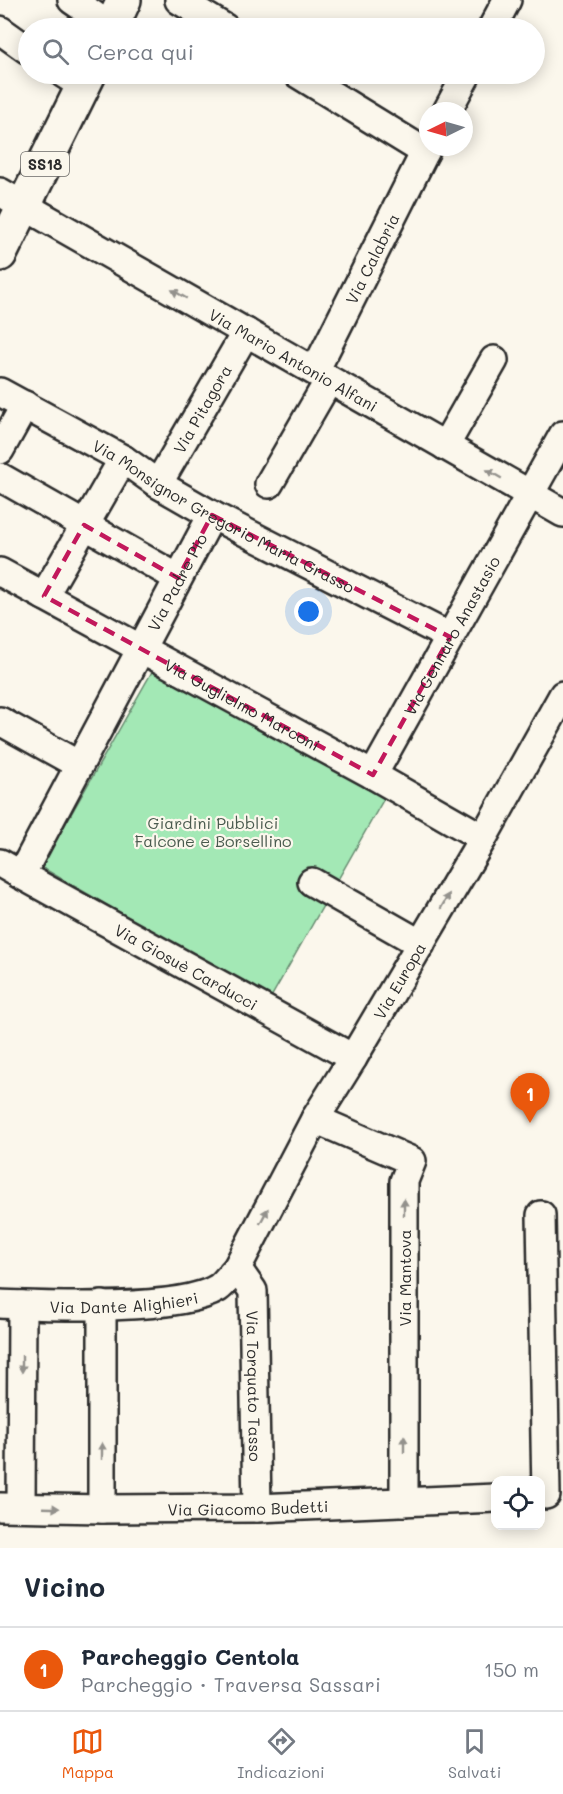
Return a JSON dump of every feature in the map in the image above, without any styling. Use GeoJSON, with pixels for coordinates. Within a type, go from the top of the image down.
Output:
{"type":"FeatureCollection","features":[{"type":"Feature","properties":{"kind":"main road","name":"SS18"},"geometry":{"type":"LineString","coordinates":[[0,254],[12,199],[75,84]]}},
{"type":"Feature","properties":{"kind":"street"},"geometry":{"type":"LineString","coordinates":[[72,0],[115,18]]}},
{"type":"Feature","properties":{"kind":"street"},"geometry":{"type":"LineString","coordinates":[[179,0],[209,18]]}},
{"type":"Feature","properties":{"kind":"street"},"geometry":{"type":"LineString","coordinates":[[497,18],[507,0]]}},
{"type":"Feature","properties":{"kind":"street"},"geometry":{"type":"LineString","coordinates":[[0,30],[18,43]]}},
{"type":"Feature","properties":{"kind":"street"},"geometry":{"type":"LineString","coordinates":[[315,84],[419,145]]}},
{"type":"Feature","properties":{"kind":"street"},"geometry":{"type":"LineString","coordinates":[[452,102],[462,84]]}},
{"type":"Feature","properties":{"kind":"street","name":"Via Calabria"},"geometry":{"type":"LineString","coordinates":[[269,484],[322,376],[423,156]]}},
{"type":"Feature","properties":{"kind":"street","name":"Via Mario Antonio Alfani"},"geometry":{"type":"LineString","coordinates":[[12,199],[563,513]]}},
{"type":"Feature","properties":{"kind":"street","name":"Via Pitagora"},"geometry":{"type":"LineString","coordinates":[[158,484],[246,332]]}},
{"type":"Feature","properties":{"kind":"street"},"geometry":{"type":"LineString","coordinates":[[445,446],[494,360]]}},
{"type":"Feature","properties":{"kind":"street","name":"Via Monsignor Gregorio Maria Grasso"},"geometry":{"type":"LineString","coordinates":[[0,392],[123,459],[158,484],[213,515],[450,637]]}},
{"type":"Feature","properties":{"kind":"street"},"geometry":{"type":"LineString","coordinates":[[0,450],[25,405]]}},
{"type":"Feature","properties":{"kind":"street","name":"Via Gennaro Anastasio"},"geometry":{"type":"LineString","coordinates":[[373,775],[563,435]]}},
{"type":"Feature","properties":{"kind":"street"},"geometry":{"type":"LineString","coordinates":[[44,596],[123,459]]}},
{"type":"Feature","properties":{"kind":"street"},"geometry":{"type":"LineString","coordinates":[[0,477],[178,578]]}},
{"type":"Feature","properties":{"kind":"street","name":"Via Padre Pio"},"geometry":{"type":"LineString","coordinates":[[10,869],[78,765],[213,515]]}},
{"type":"Feature","properties":{"kind":"street","name":"Via Guglielmo Marconi"},"geometry":{"type":"LineString","coordinates":[[0,572],[373,775],[483,838]]}},
{"type":"Feature","properties":{"kind":"street","name":"Via Europa"},"geometry":{"type":"LineString","coordinates":[[237,1268],[315,1119],[483,838],[563,695]]}},
{"type":"Feature","properties":{"kind":"street"},"geometry":{"type":"LineString","coordinates":[[0,721],[78,765]]}},
{"type":"Feature","properties":{"kind":"street","name":"Via Giosuè Carducci"},"geometry":{"type":"LineString","coordinates":[[10,869],[353,1058]]}},
{"type":"Feature","properties":{"kind":"street"},"geometry":{"type":"LineString","coordinates":[[312,882],[421,944]]}},
{"type":"Feature","properties":{"kind":"street","name":"Via Mantova"},"geometry":{"type":"LineString","coordinates":[[315,1119],[412,1161],[404,1181],[404,1502]]}},
{"type":"Feature","properties":{"kind":"street"},"geometry":{"type":"LineString","coordinates":[[541,1215],[550,1495]]}},
{"type":"Feature","properties":{"kind":"street","name":"Via Dante Alighieri"},"geometry":{"type":"LineString","coordinates":[[11,1305],[167,1302],[195,1297],[219,1287],[237,1268]]}},
{"type":"Feature","properties":{"kind":"street","name":"Via Torquato Tasso"},"geometry":{"type":"LineString","coordinates":[[237,1268],[253,1291],[256,1508]]}},
{"type":"Feature","properties":{"kind":"street"},"geometry":{"type":"LineString","coordinates":[[10,1507],[11,1305]]}},
{"type":"Feature","properties":{"kind":"street"},"geometry":{"type":"LineString","coordinates":[[102,1305],[102,1509]]}},
{"type":"Feature","properties":{"kind":"street","name":"Via Giacomo Budetti"},"geometry":{"type":"LineString","coordinates":[[10,1507],[256,1508],[491,1498]]}},
{"type":"Feature","properties":{"kind":"highlighted area"},"geometry":{"type":"Polygon","coordinates":[[[212,515],[450,637],[373,775],[44,596],[84,525],[178,578],[212,515]]]}},
{"type":"Feature","properties":{"kind":"green space","name":"Giardini Pubblici Falcone e Borsellino"},"geometry":{"type":"Polygon","coordinates":[[[157,663],[386,795],[270,999],[41,867],[157,663]]]}},
{"type":"Feature","properties":{"kind":"place","name":"Parcheggio Centola"},"geometry":{"type":"Point","coordinates":[530,1123]}}]}
